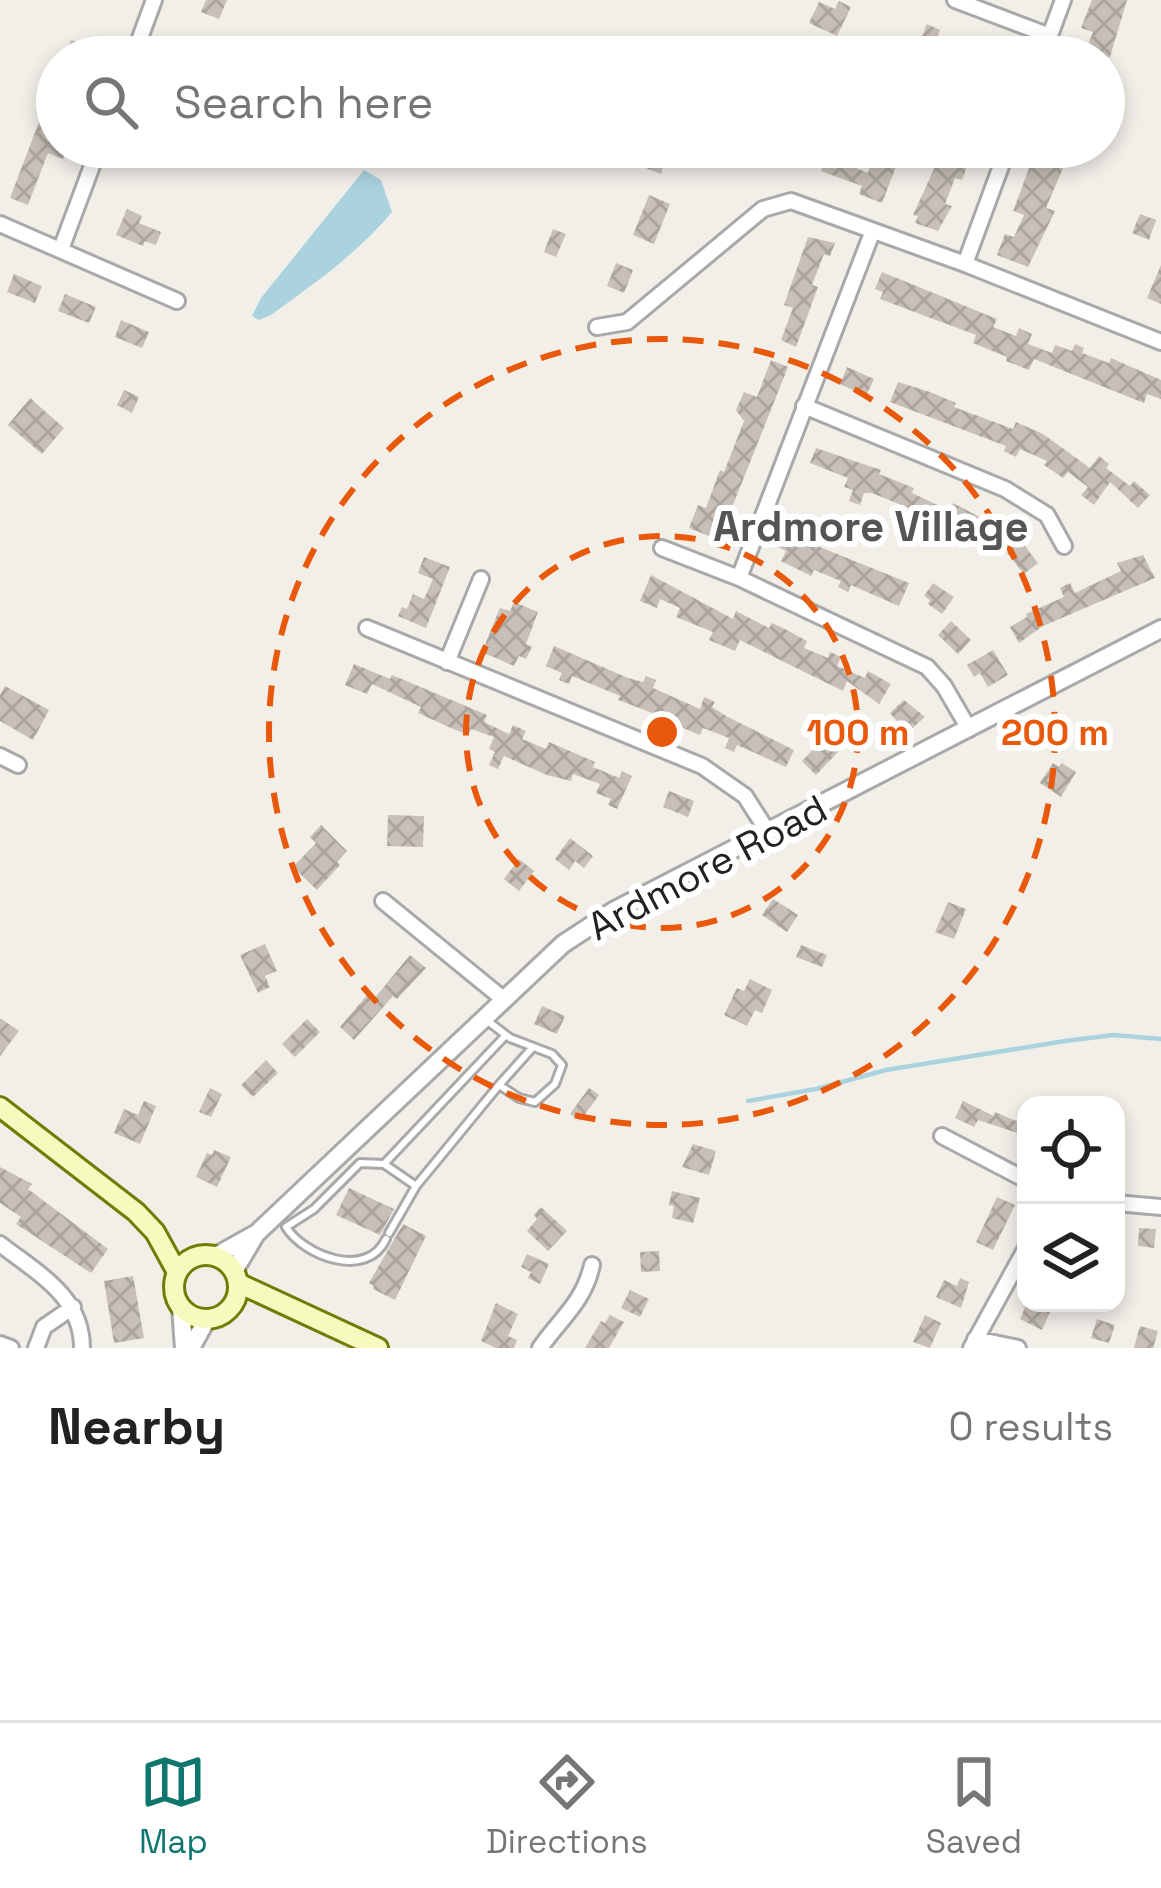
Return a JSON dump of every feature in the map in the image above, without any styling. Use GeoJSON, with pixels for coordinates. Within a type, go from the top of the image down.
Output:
{"type":"FeatureCollection","features":[{"type":"Feature","properties":{"kind":"main road"},"geometry":{"type":"LineString","coordinates":[[0,1107],[136,1212],[155,1232],[177,1272]]}},
{"type":"Feature","properties":{"kind":"main road"},"geometry":{"type":"LineString","coordinates":[[155,1232],[209,1256],[236,1277],[364,1345]]}},
{"type":"Feature","properties":{"kind":"main road"},"geometry":{"type":"LineString","coordinates":[[209,1256],[192,1258],[177,1272],[174,1290],[181,1308],[207,1319],[218,1317],[233,1304],[284,1304]]}},
{"type":"Feature","properties":{"kind":"main road"},"geometry":{"type":"LineString","coordinates":[[233,1304],[236,1277]]}},
{"type":"Feature","properties":{"kind":"street"},"geometry":{"type":"LineString","coordinates":[[141,36],[154,0]]}},
{"type":"Feature","properties":{"kind":"street"},"geometry":{"type":"LineString","coordinates":[[955,0],[1050,36],[1064,0]]}},
{"type":"Feature","properties":{"kind":"street"},"geometry":{"type":"LineString","coordinates":[[61,249],[92,168]]}},
{"type":"Feature","properties":{"kind":"street"},"geometry":{"type":"LineString","coordinates":[[964,263],[1000,168]]}},
{"type":"Feature","properties":{"kind":"street"},"geometry":{"type":"LineString","coordinates":[[597,327],[627,322],[763,209],[779,203],[802,204],[1161,342]]}},
{"type":"Feature","properties":{"kind":"street"},"geometry":{"type":"LineString","coordinates":[[0,224],[177,301]]}},
{"type":"Feature","properties":{"kind":"street"},"geometry":{"type":"LineString","coordinates":[[739,578],[872,232]]}},
{"type":"Feature","properties":{"kind":"street"},"geometry":{"type":"LineString","coordinates":[[804,406],[1005,489],[1047,515],[1064,546]]}},
{"type":"Feature","properties":{"kind":"street"},"geometry":{"type":"LineString","coordinates":[[662,548],[739,578],[927,667],[944,686],[968,729]]}},
{"type":"Feature","properties":{"kind":"street"},"geometry":{"type":"LineString","coordinates":[[448,662],[482,579]]}},
{"type":"Feature","properties":{"kind":"street"},"geometry":{"type":"LineString","coordinates":[[367,628],[702,766],[745,796],[768,832]]}},
{"type":"Feature","properties":{"kind":"street","name":"Ardmore Road"},"geometry":{"type":"LineString","coordinates":[[209,1256],[280,1222],[482,1017],[563,944],[615,910],[1161,629]]}},
{"type":"Feature","properties":{"kind":"street"},"geometry":{"type":"LineString","coordinates":[[0,756],[17,765]]}},
{"type":"Feature","properties":{"kind":"street"},"geometry":{"type":"LineString","coordinates":[[383,901],[502,998]]}},
{"type":"Feature","properties":{"kind":"street"},"geometry":{"type":"LineString","coordinates":[[942,1136],[1017,1175]]}},
{"type":"Feature","properties":{"kind":"street"},"geometry":{"type":"LineString","coordinates":[[1125,1204],[1161,1207]]}},
{"type":"Feature","properties":{"kind":"street","name":"Ardmore Road"},"geometry":{"type":"LineString","coordinates":[[236,1277],[257,1233]]}},
{"type":"Feature","properties":{"kind":"street"},"geometry":{"type":"LineString","coordinates":[[0,1244],[64,1294],[73,1307],[82,1348]]}},
{"type":"Feature","properties":{"kind":"street"},"geometry":{"type":"LineString","coordinates":[[1017,1264],[973,1344],[1018,1348]]}},
{"type":"Feature","properties":{"kind":"street"},"geometry":{"type":"LineString","coordinates":[[540,1348],[587,1286],[592,1265]]}},
{"type":"Feature","properties":{"kind":"street"},"geometry":{"type":"LineString","coordinates":[[36,1348],[44,1327],[73,1307]]}},
{"type":"Feature","properties":{"kind":"street"},"geometry":{"type":"LineString","coordinates":[[181,1308],[188,1348]]}},
{"type":"Feature","properties":{"kind":"street"},"geometry":{"type":"LineString","coordinates":[[188,1348],[207,1319]]}},
{"type":"Feature","properties":{"kind":"street"},"geometry":{"type":"LineString","coordinates":[[0,1344],[11,1348]]}},
{"type":"Feature","properties":{"kind":"lane"},"geometry":{"type":"LineString","coordinates":[[482,1017],[562,1064],[555,1084],[535,1102],[500,1085]]}},
{"type":"Feature","properties":{"kind":"lane"},"geometry":{"type":"LineString","coordinates":[[384,1164],[506,1035]]}},
{"type":"Feature","properties":{"kind":"lane"},"geometry":{"type":"LineString","coordinates":[[416,1186],[384,1164],[360,1163],[314,1209],[280,1222],[296,1240],[346,1263],[376,1256],[416,1186],[533,1047]]}},
{"type":"Feature","properties":{"kind":"water"},"geometry":{"type":"Polygon","coordinates":[[[364,170],[381,180],[392,212],[350,255],[304,291],[271,315],[259,320],[252,316],[261,298],[364,170]]]}},
{"type":"Feature","properties":{"kind":"building"},"geometry":{"type":"Polygon","coordinates":[[[206,0],[227,0],[219,19],[201,12],[206,0]]]}},
{"type":"Feature","properties":{"kind":"building"},"geometry":{"type":"Polygon","coordinates":[[[1092,0],[1127,0],[1116,36],[1091,36],[1093,32],[1081,28],[1092,0]]]}},
{"type":"Feature","properties":{"kind":"building"},"geometry":{"type":"Polygon","coordinates":[[[839,1],[851,7],[837,36],[809,23],[819,2],[835,9],[839,1]]]}},
{"type":"Feature","properties":{"kind":"building"},"geometry":{"type":"Polygon","coordinates":[[[927,24],[940,30],[938,36],[922,36],[927,24]]]}},
{"type":"Feature","properties":{"kind":"building"},"geometry":{"type":"Polygon","coordinates":[[[36,130],[36,168],[42,168],[28,205],[10,198],[36,130]]]}},
{"type":"Feature","properties":{"kind":"building"},"geometry":{"type":"Polygon","coordinates":[[[856,168],[868,173],[870,168],[896,168],[882,203],[859,194],[862,186],[821,171],[856,168]]]}},
{"type":"Feature","properties":{"kind":"building"},"geometry":{"type":"Polygon","coordinates":[[[934,168],[966,168],[962,180],[955,178],[945,204],[952,206],[938,231],[915,223],[918,216],[913,215],[934,168]]]}},
{"type":"Feature","properties":{"kind":"building"},"geometry":{"type":"Polygon","coordinates":[[[1029,168],[1063,168],[1046,208],[1055,211],[1028,267],[997,255],[1005,234],[1014,237],[1024,215],[1013,211],[1029,168]]]}},
{"type":"Feature","properties":{"kind":"building"},"geometry":{"type":"Polygon","coordinates":[[[649,195],[670,204],[654,244],[633,235],[649,195]]]}},
{"type":"Feature","properties":{"kind":"building"},"geometry":{"type":"Polygon","coordinates":[[[127,209],[142,216],[139,223],[161,232],[156,245],[145,241],[143,246],[116,235],[127,209]]]}},
{"type":"Feature","properties":{"kind":"building"},"geometry":{"type":"Polygon","coordinates":[[[1140,214],[1156,220],[1149,240],[1132,233],[1140,214]]]}},
{"type":"Feature","properties":{"kind":"building"},"geometry":{"type":"Polygon","coordinates":[[[553,229],[566,234],[556,257],[544,252],[553,229]]]}},
{"type":"Feature","properties":{"kind":"building"},"geometry":{"type":"Polygon","coordinates":[[[808,237],[835,243],[830,256],[824,254],[812,285],[818,287],[796,347],[781,340],[793,308],[784,305],[808,237]]]}},
{"type":"Feature","properties":{"kind":"building"},"geometry":{"type":"Polygon","coordinates":[[[616,263],[633,270],[624,293],[607,286],[616,263]]]}},
{"type":"Feature","properties":{"kind":"building"},"geometry":{"type":"Polygon","coordinates":[[[1161,265],[1161,304],[1147,298],[1161,265]]]}},
{"type":"Feature","properties":{"kind":"building"},"geometry":{"type":"Polygon","coordinates":[[[882,272],[997,319],[993,327],[1016,336],[1019,328],[1032,334],[1028,344],[1052,353],[1055,345],[1072,351],[1075,344],[1084,348],[1082,353],[1109,363],[1111,358],[1161,380],[1161,399],[1147,394],[1144,403],[1034,359],[1029,370],[1006,361],[1007,357],[973,343],[976,335],[880,299],[883,292],[875,289],[882,272]]]}},
{"type":"Feature","properties":{"kind":"building"},"geometry":{"type":"Polygon","coordinates":[[[14,274],[42,286],[35,303],[7,292],[14,274]]]}},
{"type":"Feature","properties":{"kind":"building"},"geometry":{"type":"Polygon","coordinates":[[[65,294],[96,307],[89,323],[58,311],[65,294]]]}},
{"type":"Feature","properties":{"kind":"building"},"geometry":{"type":"Polygon","coordinates":[[[121,320],[149,332],[142,348],[115,337],[121,320]]]}},
{"type":"Feature","properties":{"kind":"building"},"geometry":{"type":"Polygon","coordinates":[[[771,360],[788,367],[719,540],[689,528],[698,505],[706,508],[720,470],[724,472],[744,421],[736,410],[744,392],[757,397],[771,360]]]}},
{"type":"Feature","properties":{"kind":"building"},"geometry":{"type":"Polygon","coordinates":[[[847,367],[874,379],[866,396],[840,384],[847,367]]]}},
{"type":"Feature","properties":{"kind":"building"},"geometry":{"type":"Polygon","coordinates":[[[898,382],[1013,429],[1016,422],[1043,434],[1090,468],[1099,456],[1109,464],[1106,468],[1150,495],[1138,508],[1110,482],[1094,505],[1081,495],[1088,487],[1068,472],[1063,478],[1044,465],[1047,461],[1020,449],[1016,457],[1004,451],[1006,446],[890,402],[898,382]]]}},
{"type":"Feature","properties":{"kind":"building"},"geometry":{"type":"Polygon","coordinates":[[[124,390],[139,397],[132,413],[117,405],[124,390]]]}},
{"type":"Feature","properties":{"kind":"building"},"geometry":{"type":"Polygon","coordinates":[[[30,398],[64,428],[42,454],[8,425],[30,398]]]}},
{"type":"Feature","properties":{"kind":"building"},"geometry":{"type":"Polygon","coordinates":[[[816,448],[881,470],[879,474],[914,488],[912,493],[950,511],[953,503],[993,524],[997,518],[1008,524],[994,551],[956,532],[954,537],[929,527],[933,518],[872,493],[864,493],[860,505],[849,501],[853,490],[844,487],[848,478],[810,463],[816,448]]]}},
{"type":"Feature","properties":{"kind":"building"},"geometry":{"type":"Polygon","coordinates":[[[785,523],[808,533],[805,541],[909,583],[899,606],[851,585],[848,592],[838,587],[841,581],[814,570],[811,576],[781,561],[786,551],[775,546],[785,523]]]}},
{"type":"Feature","properties":{"kind":"building"},"geometry":{"type":"Polygon","coordinates":[[[1021,541],[1038,563],[1024,574],[1007,553],[1021,541]]]}},
{"type":"Feature","properties":{"kind":"building"},"geometry":{"type":"Polygon","coordinates":[[[1143,555],[1155,578],[1043,626],[1019,643],[1010,627],[1064,597],[1060,588],[1070,583],[1075,593],[1121,571],[1117,563],[1143,555]]]}},
{"type":"Feature","properties":{"kind":"building"},"geometry":{"type":"Polygon","coordinates":[[[424,557],[450,567],[426,628],[398,616],[413,594],[424,599],[433,579],[418,573],[424,557]]]}},
{"type":"Feature","properties":{"kind":"building"},"geometry":{"type":"Polygon","coordinates":[[[651,575],[733,619],[736,611],[769,628],[772,623],[807,641],[804,648],[828,658],[830,652],[841,657],[837,666],[865,678],[868,671],[891,684],[879,704],[847,681],[843,691],[740,640],[735,651],[709,640],[713,632],[676,617],[680,608],[660,599],[657,608],[640,601],[651,575]]]}},
{"type":"Feature","properties":{"kind":"building"},"geometry":{"type":"Polygon","coordinates":[[[933,583],[954,597],[942,614],[924,596],[933,583]]]}},
{"type":"Feature","properties":{"kind":"building"},"geometry":{"type":"Polygon","coordinates":[[[514,602],[538,612],[526,644],[532,647],[526,659],[519,656],[514,666],[482,652],[500,608],[510,611],[514,602]]]}},
{"type":"Feature","properties":{"kind":"building"},"geometry":{"type":"Polygon","coordinates":[[[951,621],[971,640],[958,654],[938,635],[951,621]]]}},
{"type":"Feature","properties":{"kind":"building"},"geometry":{"type":"Polygon","coordinates":[[[554,646],[628,678],[656,680],[653,688],[700,709],[704,697],[715,702],[712,707],[726,716],[794,750],[786,767],[737,745],[734,752],[725,748],[729,738],[703,728],[700,735],[678,726],[675,734],[663,729],[668,719],[618,700],[620,696],[572,676],[569,684],[559,680],[562,673],[546,666],[554,646]]]}},
{"type":"Feature","properties":{"kind":"building"},"geometry":{"type":"Polygon","coordinates":[[[993,650],[1008,675],[988,687],[980,673],[974,677],[967,665],[993,650]]]}},
{"type":"Feature","properties":{"kind":"building"},"geometry":{"type":"Polygon","coordinates":[[[354,664],[487,715],[484,722],[509,734],[513,725],[526,731],[522,739],[546,749],[549,742],[619,778],[622,771],[632,776],[617,809],[608,805],[611,799],[596,793],[600,784],[573,774],[571,781],[547,775],[504,756],[498,769],[489,765],[495,752],[489,749],[494,737],[451,728],[418,713],[421,707],[372,684],[367,694],[345,685],[354,664]]]}},
{"type":"Feature","properties":{"kind":"building"},"geometry":{"type":"Polygon","coordinates":[[[5,686],[49,710],[33,740],[0,721],[0,695],[5,686]]]}},
{"type":"Feature","properties":{"kind":"building"},"geometry":{"type":"Polygon","coordinates":[[[904,700],[925,717],[907,733],[890,713],[904,700]]]}},
{"type":"Feature","properties":{"kind":"building"},"geometry":{"type":"Polygon","coordinates":[[[825,737],[839,751],[816,775],[802,761],[825,737]]]}},
{"type":"Feature","properties":{"kind":"building"},"geometry":{"type":"Polygon","coordinates":[[[1053,763],[1076,772],[1061,797],[1040,783],[1053,763]]]}},
{"type":"Feature","properties":{"kind":"building"},"geometry":{"type":"Polygon","coordinates":[[[669,791],[694,801],[688,817],[663,807],[669,791]]]}},
{"type":"Feature","properties":{"kind":"building"},"geometry":{"type":"Polygon","coordinates":[[[388,815],[424,816],[423,847],[387,846],[388,815]]]}},
{"type":"Feature","properties":{"kind":"building"},"geometry":{"type":"Polygon","coordinates":[[[321,825],[347,851],[317,890],[293,867],[316,843],[310,837],[321,825]]]}},
{"type":"Feature","properties":{"kind":"building"},"geometry":{"type":"Polygon","coordinates":[[[570,838],[593,856],[584,868],[575,861],[569,870],[555,859],[570,838]]]}},
{"type":"Feature","properties":{"kind":"building"},"geometry":{"type":"Polygon","coordinates":[[[519,859],[534,871],[519,891],[504,879],[519,859]]]}},
{"type":"Feature","properties":{"kind":"building"},"geometry":{"type":"Polygon","coordinates":[[[773,899],[798,915],[787,932],[762,915],[773,899]]]}},
{"type":"Feature","properties":{"kind":"building"},"geometry":{"type":"Polygon","coordinates":[[[948,902],[966,909],[954,939],[935,932],[948,902]]]}},
{"type":"Feature","properties":{"kind":"building"},"geometry":{"type":"Polygon","coordinates":[[[265,944],[277,971],[265,976],[270,987],[258,993],[240,955],[265,944]]]}},
{"type":"Feature","properties":{"kind":"building"},"geometry":{"type":"Polygon","coordinates":[[[801,945],[827,955],[822,967],[796,957],[801,945]]]}},
{"type":"Feature","properties":{"kind":"building"},"geometry":{"type":"Polygon","coordinates":[[[410,955],[426,968],[354,1040],[340,1027],[368,994],[374,999],[410,955]]]}},
{"type":"Feature","properties":{"kind":"building"},"geometry":{"type":"Polygon","coordinates":[[[750,979],[772,990],[762,1013],[755,1010],[747,1026],[724,1015],[737,988],[744,991],[750,979]]]}},
{"type":"Feature","properties":{"kind":"building"},"geometry":{"type":"Polygon","coordinates":[[[542,1006],[565,1016],[557,1034],[534,1024],[542,1006]]]}},
{"type":"Feature","properties":{"kind":"building"},"geometry":{"type":"Polygon","coordinates":[[[0,1018],[19,1031],[0,1056],[0,1018]]]}},
{"type":"Feature","properties":{"kind":"building"},"geometry":{"type":"Polygon","coordinates":[[[307,1019],[320,1032],[295,1057],[282,1044],[307,1019]]]}},
{"type":"Feature","properties":{"kind":"building"},"geometry":{"type":"Polygon","coordinates":[[[266,1060],[278,1073],[253,1097],[241,1085],[266,1060]]]}},
{"type":"Feature","properties":{"kind":"building"},"geometry":{"type":"Polygon","coordinates":[[[210,1088],[222,1094],[211,1117],[199,1112],[210,1088]]]}},
{"type":"Feature","properties":{"kind":"building"},"geometry":{"type":"Polygon","coordinates":[[[589,1088],[599,1095],[580,1121],[570,1114],[589,1088]]]}},
{"type":"Feature","properties":{"kind":"building"},"geometry":{"type":"Polygon","coordinates":[[[144,1101],[156,1106],[140,1144],[114,1133],[124,1109],[138,1115],[144,1101]]]}},
{"type":"Feature","properties":{"kind":"building"},"geometry":{"type":"Polygon","coordinates":[[[963,1101],[1017,1121],[1017,1133],[978,1120],[974,1127],[955,1118],[963,1101]]]}},
{"type":"Feature","properties":{"kind":"building"},"geometry":{"type":"Polygon","coordinates":[[[693,1144],[716,1151],[709,1175],[682,1167],[693,1144]]]}},
{"type":"Feature","properties":{"kind":"building"},"geometry":{"type":"Polygon","coordinates":[[[214,1150],[231,1157],[217,1187],[196,1177],[207,1153],[212,1155],[214,1150]]]}},
{"type":"Feature","properties":{"kind":"building"},"geometry":{"type":"Polygon","coordinates":[[[0,1167],[32,1184],[28,1189],[108,1249],[91,1273],[16,1224],[21,1217],[0,1203],[0,1167]]]}},
{"type":"Feature","properties":{"kind":"building"},"geometry":{"type":"Polygon","coordinates":[[[349,1188],[394,1209],[380,1235],[336,1215],[349,1188]]]}},
{"type":"Feature","properties":{"kind":"building"},"geometry":{"type":"Polygon","coordinates":[[[672,1191],[700,1198],[693,1223],[672,1218],[672,1191]]]}},
{"type":"Feature","properties":{"kind":"building"},"geometry":{"type":"Polygon","coordinates":[[[997,1197],[1015,1205],[993,1250],[976,1242],[997,1197]]]}},
{"type":"Feature","properties":{"kind":"building"},"geometry":{"type":"Polygon","coordinates":[[[541,1207],[567,1231],[548,1251],[527,1231],[541,1207]]]}},
{"type":"Feature","properties":{"kind":"building"},"geometry":{"type":"Polygon","coordinates":[[[403,1224],[426,1236],[395,1300],[369,1283],[403,1224]]]}},
{"type":"Feature","properties":{"kind":"building"},"geometry":{"type":"Polygon","coordinates":[[[1139,1228],[1156,1229],[1154,1248],[1138,1246],[1139,1228]]]}},
{"type":"Feature","properties":{"kind":"building"},"geometry":{"type":"Polygon","coordinates":[[[659,1251],[660,1271],[641,1272],[640,1252],[659,1251]]]}},
{"type":"Feature","properties":{"kind":"building"},"geometry":{"type":"Polygon","coordinates":[[[527,1254],[549,1264],[540,1284],[521,1267],[527,1254]]]}},
{"type":"Feature","properties":{"kind":"building"},"geometry":{"type":"Polygon","coordinates":[[[133,1276],[144,1338],[114,1343],[104,1281],[133,1276]]]}},
{"type":"Feature","properties":{"kind":"building"},"geometry":{"type":"Polygon","coordinates":[[[960,1278],[969,1282],[961,1308],[936,1297],[944,1280],[957,1286],[960,1278]]]}},
{"type":"Feature","properties":{"kind":"building"},"geometry":{"type":"Polygon","coordinates":[[[630,1290],[649,1299],[640,1317],[621,1308],[630,1290]]]}},
{"type":"Feature","properties":{"kind":"building"},"geometry":{"type":"Polygon","coordinates":[[[496,1303],[518,1314],[508,1336],[517,1340],[514,1348],[496,1348],[481,1341],[496,1303]]]}},
{"type":"Feature","properties":{"kind":"building"},"geometry":{"type":"Polygon","coordinates":[[[1023,1312],[1050,1312],[1042,1330],[1020,1319],[1023,1312]]]}},
{"type":"Feature","properties":{"kind":"building"},"geometry":{"type":"Polygon","coordinates":[[[610,1315],[624,1322],[609,1348],[585,1348],[601,1321],[605,1323],[610,1315]]]}},
{"type":"Feature","properties":{"kind":"building"},"geometry":{"type":"Polygon","coordinates":[[[925,1315],[941,1323],[930,1348],[913,1342],[925,1315]]]}},
{"type":"Feature","properties":{"kind":"building"},"geometry":{"type":"Polygon","coordinates":[[[1097,1319],[1115,1325],[1109,1343],[1091,1338],[1097,1319]]]}},
{"type":"Feature","properties":{"kind":"building"},"geometry":{"type":"Polygon","coordinates":[[[1140,1326],[1158,1331],[1153,1348],[1134,1348],[1140,1326]]]}},
{"type":"Feature","properties":{"kind":"waterway"},"geometry":{"type":"LineString","coordinates":[[748,1101],[886,1070],[1065,1041],[1114,1035],[1161,1039]]}},
{"type":"Feature","properties":{"kind":"district","name":"Ardmore Village"},"geometry":{"type":"Point","coordinates":[871,526]}}]}
